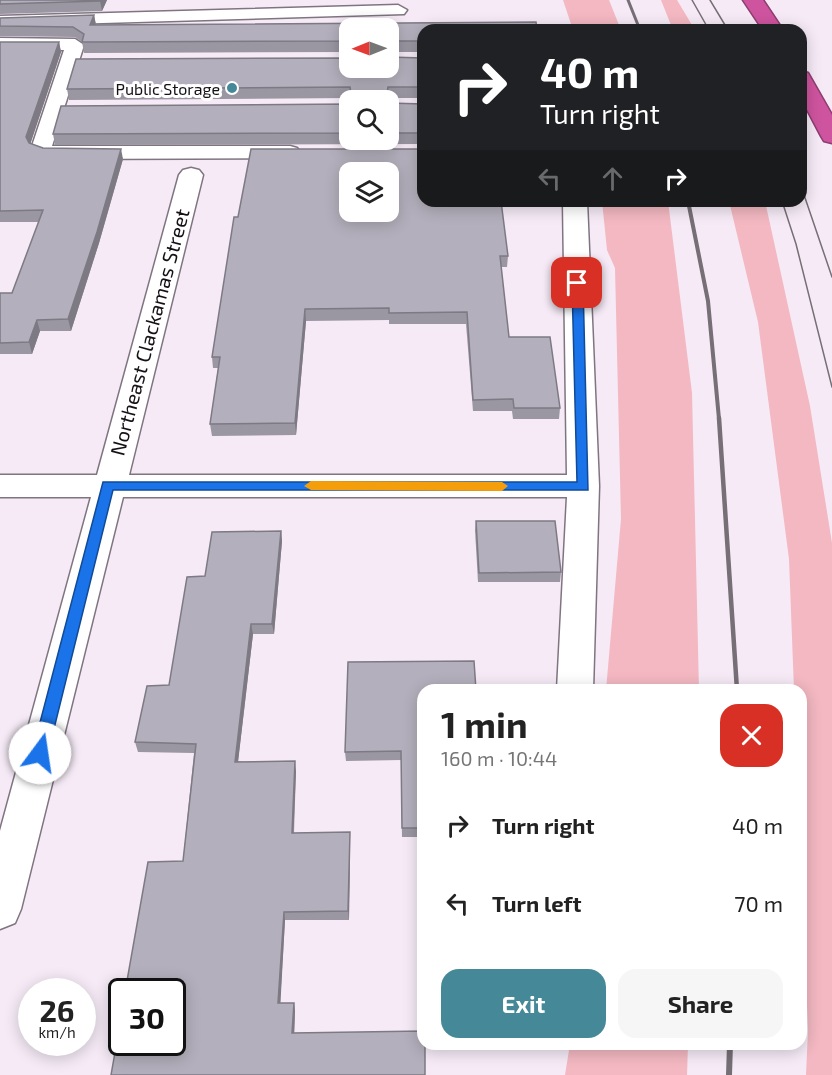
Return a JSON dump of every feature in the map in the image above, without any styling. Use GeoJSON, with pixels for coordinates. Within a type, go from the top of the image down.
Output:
{"type":"FeatureCollection","features":[{"type":"Feature","properties":{"kind":"highway"},"geometry":{"type":"LineString","coordinates":[[753,0],[769,24]]}},
{"type":"Feature","properties":{"kind":"highway"},"geometry":{"type":"LineString","coordinates":[[807,88],[832,136]]}},
{"type":"Feature","properties":{"kind":"street","name":"Northeast Clackamas Street"},"geometry":{"type":"LineString","coordinates":[[0,909],[108,485],[191,175]]}},
{"type":"Feature","properties":{"kind":"street"},"geometry":{"type":"LineString","coordinates":[[575,207],[583,486],[575,684]]}},
{"type":"Feature","properties":{"kind":"street"},"geometry":{"type":"LineString","coordinates":[[0,486],[583,486]]}},
{"type":"Feature","properties":{"kind":"lane"},"geometry":{"type":"LineString","coordinates":[[0,21],[398,10]]}},
{"type":"Feature","properties":{"kind":"lane"},"geometry":{"type":"LineString","coordinates":[[0,44],[75,45],[41,149],[53,153],[316,152]]}},
{"type":"Feature","properties":{"kind":"lane"},"geometry":{"type":"LineString","coordinates":[[70,61],[93,61]]}},
{"type":"Feature","properties":{"kind":"lane"},"geometry":{"type":"LineString","coordinates":[[55,108],[78,108]]}},
{"type":"Feature","properties":{"kind":"shaded area"},"geometry":{"type":"Polygon","coordinates":[[[563,0],[609,0],[619,24],[571,24],[563,0]]]}},
{"type":"Feature","properties":{"kind":"shaded area"},"geometry":{"type":"Polygon","coordinates":[[[661,0],[677,0],[691,24],[671,24],[661,0]]]}},
{"type":"Feature","properties":{"kind":"shaded area"},"geometry":{"type":"Polygon","coordinates":[[[603,207],[669,207],[692,393],[699,684],[607,684],[621,519],[615,268],[607,250],[603,207]]]}},
{"type":"Feature","properties":{"kind":"shaded area"},"geometry":{"type":"Polygon","coordinates":[[[730,207],[766,207],[810,406],[832,543],[832,1075],[806,1075],[808,1030],[807,684],[794,684],[789,559],[758,322],[730,207]]]}},
{"type":"Feature","properties":{"kind":"shaded area"},"geometry":{"type":"Polygon","coordinates":[[[569,1050],[688,1050],[687,1075],[565,1075],[569,1050]]]}},
{"type":"Feature","properties":{"kind":"building"},"geometry":{"type":"Polygon","coordinates":[[[0,0],[101,0],[0,4],[0,0]]]}},
{"type":"Feature","properties":{"kind":"building"},"geometry":{"type":"Polygon","coordinates":[[[94,15],[90,25],[339,23],[339,41],[82,42],[84,34],[73,27],[0,26],[0,18],[94,15]]]}},
{"type":"Feature","properties":{"kind":"building"},"geometry":{"type":"Polygon","coordinates":[[[536,22],[536,24],[417,24],[417,41],[399,41],[399,23],[536,22]]]}},
{"type":"Feature","properties":{"kind":"building"},"geometry":{"type":"Polygon","coordinates":[[[0,42],[59,42],[26,137],[29,143],[43,148],[121,149],[68,319],[37,320],[29,342],[0,343],[0,293],[12,293],[43,210],[0,211],[0,42]]]}},
{"type":"Feature","properties":{"kind":"building"},"geometry":{"type":"Polygon","coordinates":[[[399,57],[417,58],[417,87],[388,87],[388,90],[350,90],[350,87],[67,89],[76,59],[339,58],[339,78],[399,78],[399,57]]]}},
{"type":"Feature","properties":{"kind":"building"},"geometry":{"type":"Polygon","coordinates":[[[399,103],[417,104],[417,133],[399,133],[399,103]]]}},
{"type":"Feature","properties":{"kind":"building"},"geometry":{"type":"Polygon","coordinates":[[[339,104],[339,133],[53,134],[61,106],[339,104]]]}},
{"type":"Feature","properties":{"kind":"building"},"geometry":{"type":"Polygon","coordinates":[[[251,149],[417,149],[417,207],[502,207],[508,256],[500,256],[509,337],[550,337],[560,408],[514,408],[513,399],[473,400],[467,312],[389,313],[389,308],[305,309],[295,423],[210,424],[220,357],[212,357],[234,217],[238,217],[251,149]]]}},
{"type":"Feature","properties":{"kind":"building"},"geometry":{"type":"Polygon","coordinates":[[[476,521],[555,521],[561,572],[479,573],[476,521]]]}},
{"type":"Feature","properties":{"kind":"building"},"geometry":{"type":"Polygon","coordinates":[[[281,531],[272,624],[251,624],[235,762],[295,761],[292,833],[350,832],[348,911],[284,912],[278,1003],[294,1003],[292,1033],[417,1031],[417,1050],[425,1050],[425,1075],[111,1075],[114,1056],[186,1056],[186,978],[127,978],[148,862],[183,861],[196,744],[135,742],[147,686],[169,685],[187,577],[205,576],[212,532],[281,531]]]}},
{"type":"Feature","properties":{"kind":"building"},"geometry":{"type":"Polygon","coordinates":[[[474,661],[476,684],[417,684],[417,828],[402,828],[401,751],[345,752],[348,662],[474,661]]]}},
{"type":"Feature","properties":{"kind":"tram line"},"geometry":{"type":"LineString","coordinates":[[692,0],[706,24]]}},
{"type":"Feature","properties":{"kind":"tram line"},"geometry":{"type":"LineString","coordinates":[[710,0],[724,24]]}},
{"type":"Feature","properties":{"kind":"tram line"},"geometry":{"type":"LineString","coordinates":[[807,204],[832,277]]}},
{"type":"Feature","properties":{"kind":"tram line"},"geometry":{"type":"LineString","coordinates":[[784,207],[796,244],[832,387]]}},
{"type":"Feature","properties":{"kind":"railway"},"geometry":{"type":"LineString","coordinates":[[628,0],[638,24]]}},
{"type":"Feature","properties":{"kind":"railway"},"geometry":{"type":"LineString","coordinates":[[689,207],[708,301],[719,419]]}},
{"type":"Feature","properties":{"kind":"railway"},"geometry":{"type":"LineString","coordinates":[[719,418],[737,684]]}},
{"type":"Feature","properties":{"kind":"railway"},"geometry":{"type":"LineString","coordinates":[[729,1075],[730,1050]]}},
{"type":"Feature","properties":{"kind":"slow traffic"},"geometry":{"type":"LineString","coordinates":[[311,486],[502,486]]}},
{"type":"Feature","properties":{"kind":"place","name":"Public Storage"},"geometry":{"type":"Point","coordinates":[232,88]}},
{"type":"Feature","properties":{"kind":"route"},"geometry":{"type":"LineString","coordinates":[[40,753],[108,485],[583,486],[577,283]]}}]}
